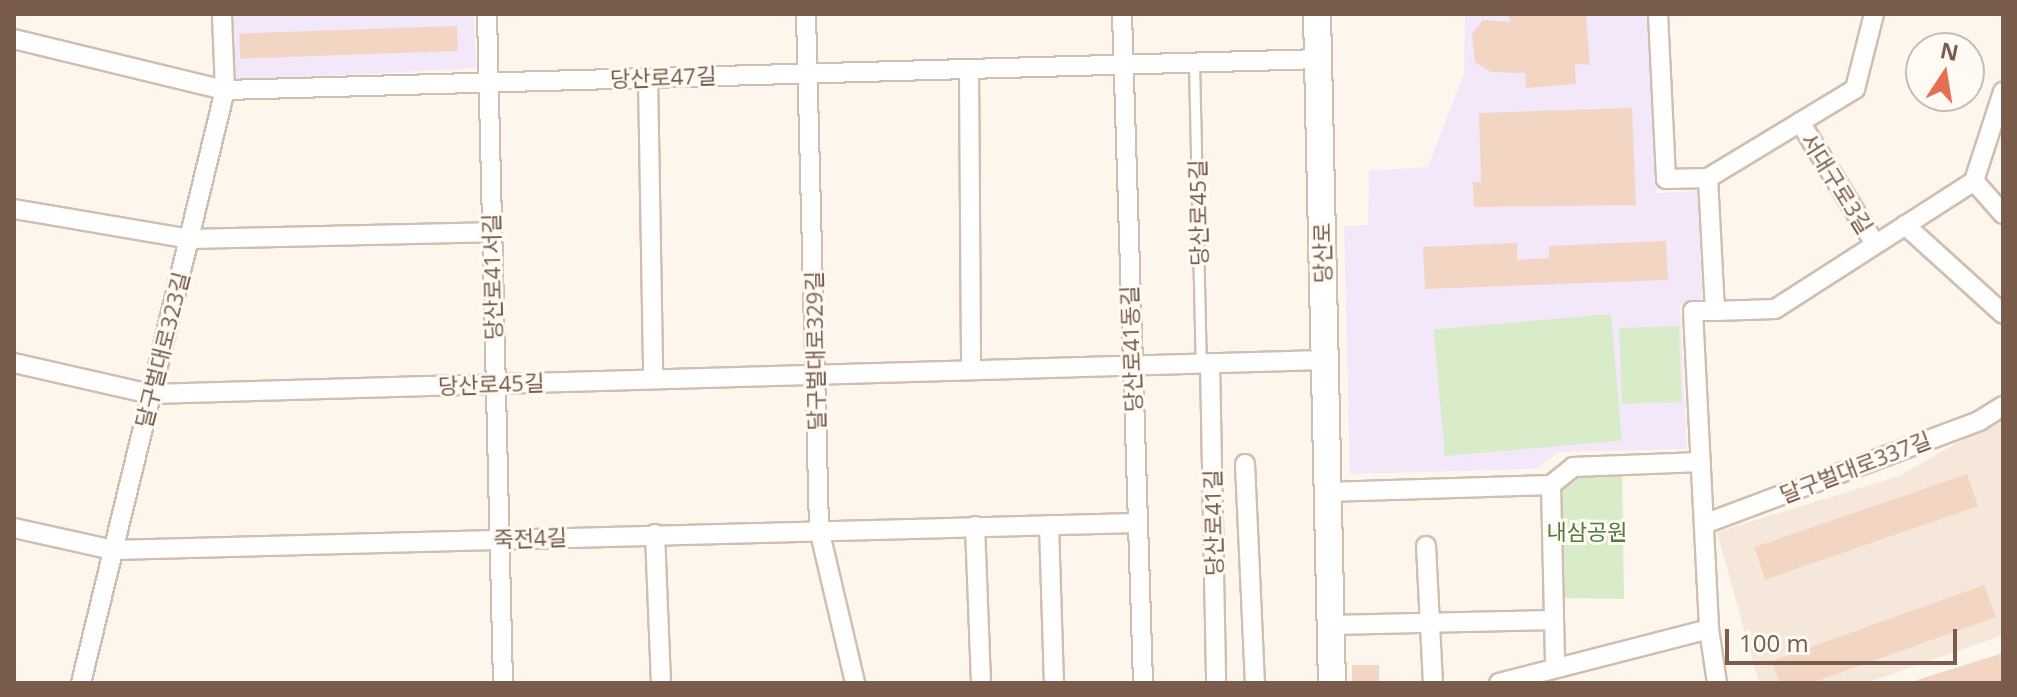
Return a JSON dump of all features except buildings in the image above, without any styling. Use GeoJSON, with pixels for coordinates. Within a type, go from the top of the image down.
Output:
{"type":"FeatureCollection","features":[{"type":"Feature","properties":{"kind":"main road","name":"당산로"},"geometry":{"type":"LineString","coordinates":[[1317,14],[1332,683]]}},
{"type":"Feature","properties":{"kind":"street","name":"달구벌대로323길"},"geometry":{"type":"LineString","coordinates":[[81,683],[225,90],[222,14]]}},
{"type":"Feature","properties":{"kind":"street","name":"당산로41서길"},"geometry":{"type":"LineString","coordinates":[[487,14],[503,683]]}},
{"type":"Feature","properties":{"kind":"street","name":"달구벌대로329길"},"geometry":{"type":"LineString","coordinates":[[806,14],[819,529],[855,683]]}},
{"type":"Feature","properties":{"kind":"street","name":"당산로41동길"},"geometry":{"type":"LineString","coordinates":[[1122,14],[1143,683]]}},
{"type":"Feature","properties":{"kind":"street"},"geometry":{"type":"LineString","coordinates":[[1658,14],[1666,179],[1708,178],[1715,311]]}},
{"type":"Feature","properties":{"kind":"street","name":"서대구로3길"},"geometry":{"type":"LineString","coordinates":[[1708,178],[1855,89],[1874,14]]}},
{"type":"Feature","properties":{"kind":"street","name":"당산로47길"},"geometry":{"type":"LineString","coordinates":[[14,39],[225,90],[1318,59]]}},
{"type":"Feature","properties":{"kind":"street"},"geometry":{"type":"LineString","coordinates":[[969,69],[971,370]]}},
{"type":"Feature","properties":{"kind":"street"},"geometry":{"type":"LineString","coordinates":[[648,78],[653,379]]}},
{"type":"Feature","properties":{"kind":"street"},"geometry":{"type":"LineString","coordinates":[[2003,92],[1974,181],[2003,214]]}},
{"type":"Feature","properties":{"kind":"street","name":"서대구로3길"},"geometry":{"type":"LineString","coordinates":[[1800,122],[1875,244]]}},
{"type":"Feature","properties":{"kind":"street","name":"서대구로3길"},"geometry":{"type":"LineString","coordinates":[[1701,462],[1693,311],[1775,309],[1974,181]]}},
{"type":"Feature","properties":{"kind":"street"},"geometry":{"type":"LineString","coordinates":[[14,209],[189,239],[490,232]]}},
{"type":"Feature","properties":{"kind":"street"},"geometry":{"type":"LineString","coordinates":[[1905,225],[2003,314]]}},
{"type":"Feature","properties":{"kind":"street","name":"당산로45길"},"geometry":{"type":"LineString","coordinates":[[14,363],[151,394],[1324,360]]}},
{"type":"Feature","properties":{"kind":"street","name":"당산로41길"},"geometry":{"type":"LineString","coordinates":[[1205,364],[1216,683]]}},
{"type":"Feature","properties":{"kind":"street","name":"달구벌대로337길"},"geometry":{"type":"LineString","coordinates":[[1704,524],[1979,421],[2003,406]]}},
{"type":"Feature","properties":{"kind":"street"},"geometry":{"type":"LineString","coordinates":[[1327,492],[1551,485],[1573,467],[1701,462],[1709,629],[1717,683]]}},
{"type":"Feature","properties":{"kind":"street","name":"당산로41길"},"geometry":{"type":"LineString","coordinates":[[1245,464],[1255,683]]}},
{"type":"Feature","properties":{"kind":"street"},"geometry":{"type":"LineString","coordinates":[[1551,485],[1555,668]]}},
{"type":"Feature","properties":{"kind":"street","name":"죽전4길"},"geometry":{"type":"LineString","coordinates":[[14,528],[113,550],[1136,523]]}},
{"type":"Feature","properties":{"kind":"street"},"geometry":{"type":"LineString","coordinates":[[1049,525],[1054,683]]}},
{"type":"Feature","properties":{"kind":"street"},"geometry":{"type":"LineString","coordinates":[[975,526],[981,683]]}},
{"type":"Feature","properties":{"kind":"street"},"geometry":{"type":"LineString","coordinates":[[655,534],[661,683]]}},
{"type":"Feature","properties":{"kind":"street"},"geometry":{"type":"LineString","coordinates":[[1426,546],[1433,683]]}},
{"type":"Feature","properties":{"kind":"street"},"geometry":{"type":"LineString","coordinates":[[1331,625],[1554,620]]}},
{"type":"Feature","properties":{"kind":"street"},"geometry":{"type":"LineString","coordinates":[[1499,683],[1709,629]]}},
{"type":"Feature","properties":{"kind":"lane","name":"당산로45길"},"geometry":{"type":"LineString","coordinates":[[1194,63],[1205,364]]}},
{"type":"Feature","properties":{"kind":"shaded area"},"geometry":{"type":"Polygon","coordinates":[[[228,14],[474,14],[476,68],[230,81],[228,14]]]}},
{"type":"Feature","properties":{"kind":"shaded area"},"geometry":{"type":"Polygon","coordinates":[[[1465,14],[1648,14],[1657,193],[1698,191],[1702,301],[1680,305],[1687,449],[1559,452],[1536,469],[1350,474],[1344,226],[1368,225],[1369,171],[1428,167],[1464,73],[1465,14]]]}},
{"type":"Feature","properties":{"kind":"shaded area"},"geometry":{"type":"Polygon","coordinates":[[[2003,416],[2003,635],[1866,683],[1759,683],[1717,532],[1899,476],[2003,416]]]}},
{"type":"Feature","properties":{"kind":"green space"},"geometry":{"type":"Polygon","coordinates":[[[1611,314],[1622,441],[1445,456],[1434,330],[1611,314]]]}},
{"type":"Feature","properties":{"kind":"green space"},"geometry":{"type":"Polygon","coordinates":[[[1679,326],[1682,402],[1622,404],[1619,328],[1679,326]]]}},
{"type":"Feature","properties":{"kind":"green space","name":"내삼공원"},"geometry":{"type":"Polygon","coordinates":[[[1622,466],[1624,599],[1554,598],[1551,485],[1573,467],[1622,466]]]}}]}
